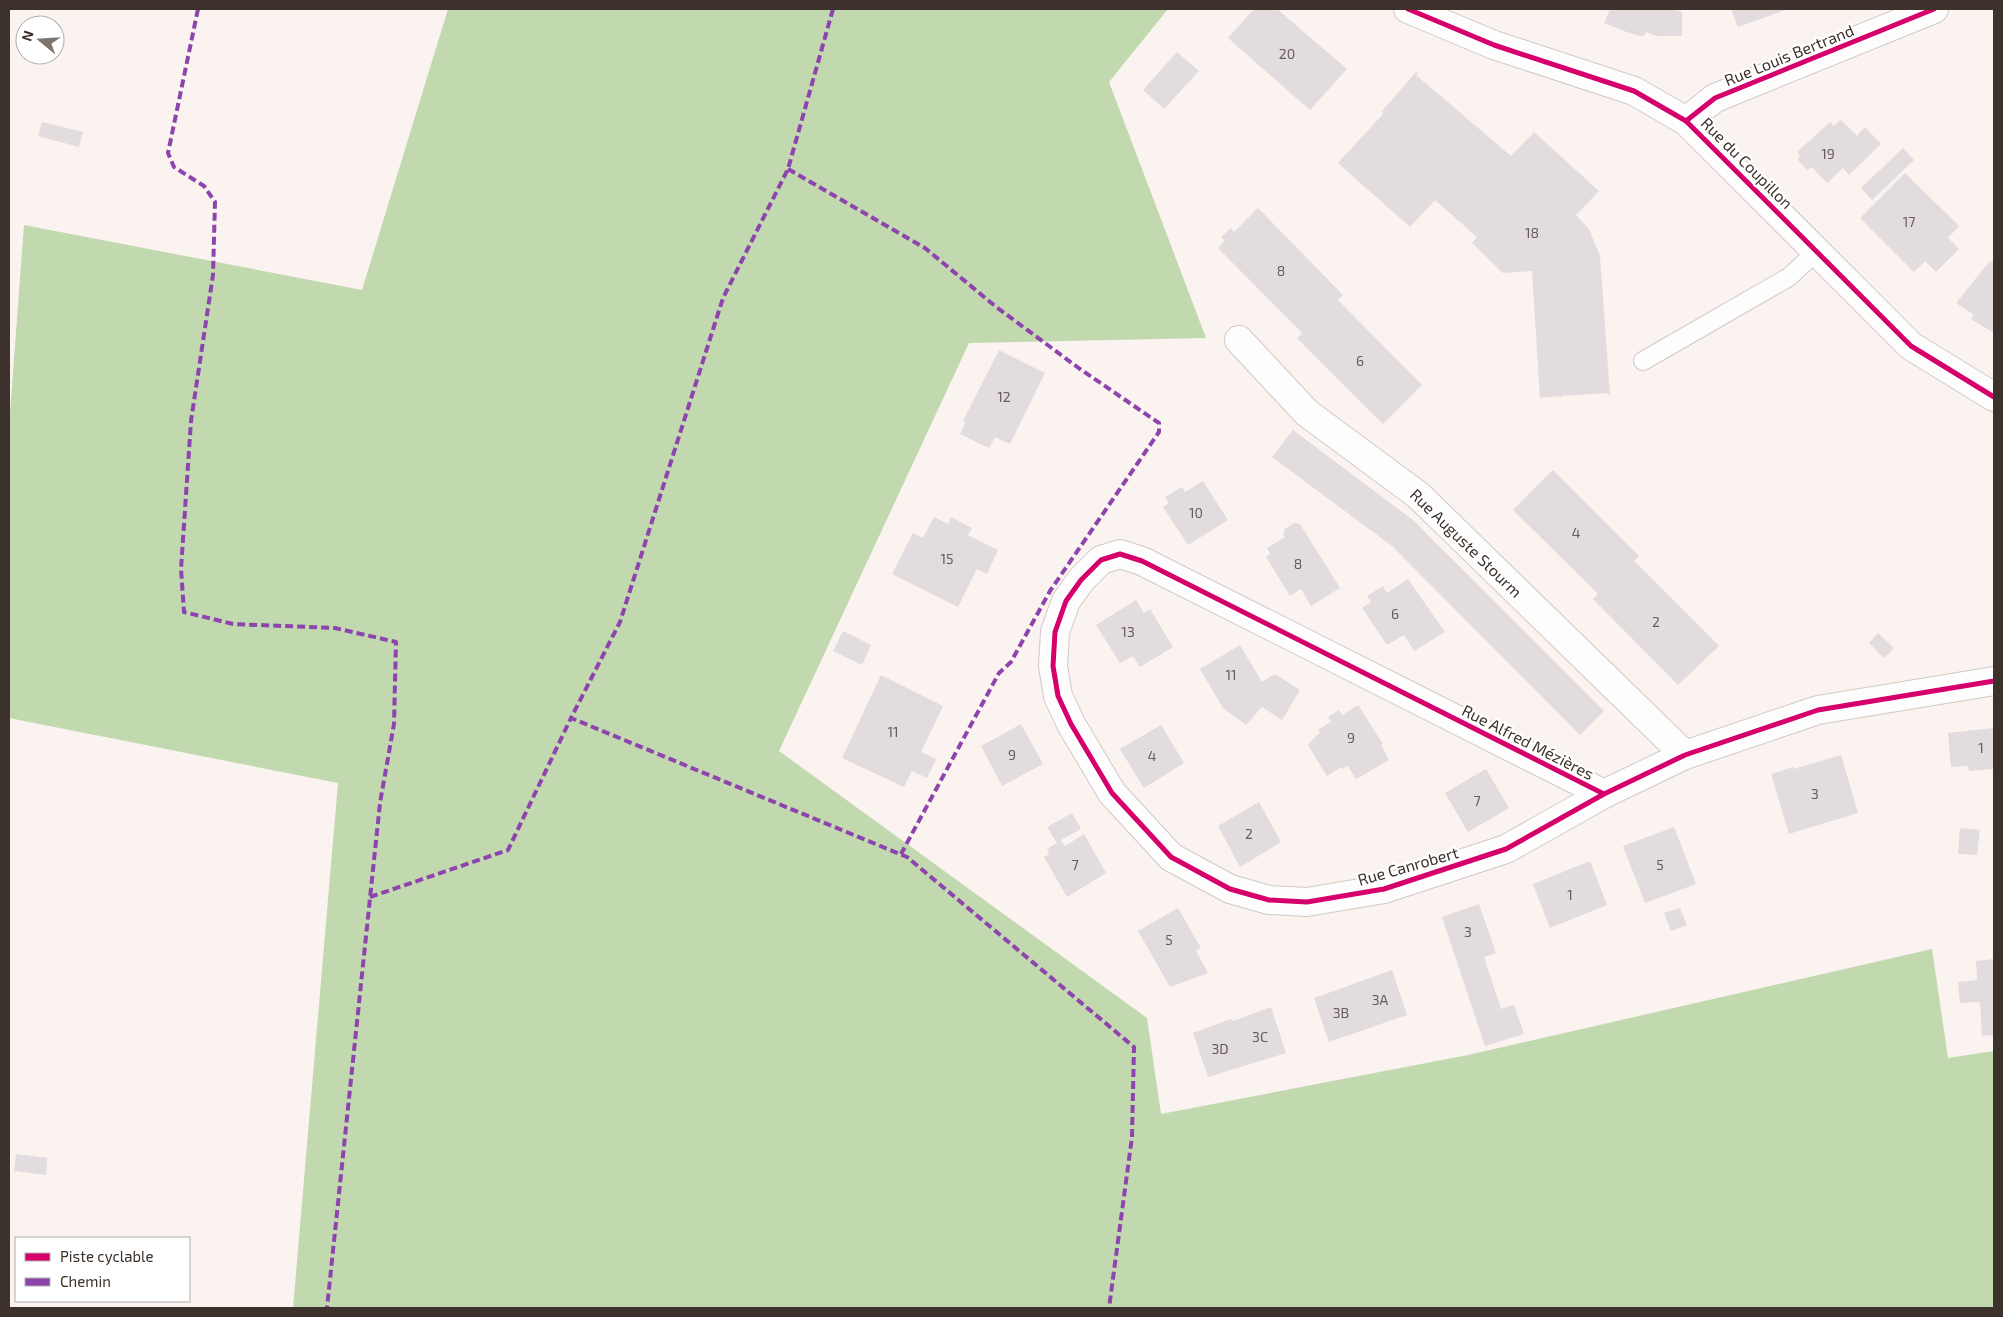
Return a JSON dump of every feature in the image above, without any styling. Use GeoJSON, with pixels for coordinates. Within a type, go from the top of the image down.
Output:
{"type":"FeatureCollection","features":[{"type":"Feature","properties":{"kind":"street","name":"Rue du Coupillon"},"geometry":{"type":"LineString","coordinates":[[1408,9],[1494,45],[1634,91],[1686,121],[1911,346],[1994,397]]}},
{"type":"Feature","properties":{"kind":"street","name":"Rue Louis Bertrand"},"geometry":{"type":"LineString","coordinates":[[1686,121],[1715,98],[1934,9]]}},
{"type":"Feature","properties":{"kind":"street","name":"Rue Auguste Stourm"},"geometry":{"type":"LineString","coordinates":[[1239,340],[1307,413],[1418,495],[1685,755]]}},
{"type":"Feature","properties":{"kind":"street","name":"Rue Alfred Mézières"},"geometry":{"type":"LineString","coordinates":[[1100,560],[1120,554],[1142,561],[1604,794],[1685,755],[1818,710],[1994,681]]}},
{"type":"Feature","properties":{"kind":"street","name":"Rue Canrobert"},"geometry":{"type":"LineString","coordinates":[[1100,560],[1081,580],[1066,601],[1055,632],[1053,666],[1058,696],[1071,724],[1112,794],[1171,857],[1230,889],[1269,900],[1307,902],[1384,889],[1506,849],[1604,794]]}},
{"type":"Feature","properties":{"kind":"lane"},"geometry":{"type":"LineString","coordinates":[[1643,361],[1789,277],[1817,251]]}},
{"type":"Feature","properties":{"kind":"green space"},"geometry":{"type":"Polygon","coordinates":[[[448,9],[1168,9],[1109,82],[1206,338],[969,343],[779,751],[1147,1018],[1161,1114],[1468,1055],[1932,949],[1948,1058],[1994,1051],[1994,1308],[293,1308],[338,783],[9,718],[9,426],[24,225],[362,290],[448,9]]]}},
{"type":"Feature","properties":{"kind":"building"},"geometry":{"type":"Polygon","coordinates":[[[1254,9],[1277,9],[1347,69],[1310,110],[1228,38],[1254,9]]]}},
{"type":"Feature","properties":{"kind":"building"},"geometry":{"type":"Polygon","coordinates":[[[1610,9],[1673,9],[1682,12],[1682,36],[1659,37],[1646,32],[1644,36],[1639,36],[1624,31],[1604,23],[1610,9]]]}},
{"type":"Feature","properties":{"kind":"building"},"geometry":{"type":"Polygon","coordinates":[[[1731,9],[1788,9],[1738,27],[1731,9]]]}},
{"type":"Feature","properties":{"kind":"building"},"geometry":{"type":"Polygon","coordinates":[[[1177,52],[1199,71],[1164,109],[1143,90],[1177,52]]]}},
{"type":"Feature","properties":{"kind":"building"},"geometry":{"type":"Polygon","coordinates":[[[1416,72],[1418,73],[1416,75],[1511,156],[1534,132],[1599,191],[1576,215],[1589,229],[1600,256],[1610,395],[1608,393],[1561,396],[1561,398],[1559,396],[1540,398],[1532,271],[1503,273],[1472,243],[1477,237],[1435,200],[1410,227],[1338,163],[1383,114],[1382,111],[1416,72]]]}},
{"type":"Feature","properties":{"kind":"building"},"geometry":{"type":"Polygon","coordinates":[[[1841,120],[1857,136],[1865,127],[1881,144],[1849,175],[1843,168],[1827,183],[1812,167],[1807,170],[1798,160],[1800,155],[1797,152],[1830,122],[1834,126],[1841,120]]]}},
{"type":"Feature","properties":{"kind":"building"},"geometry":{"type":"Polygon","coordinates":[[[42,122],[83,132],[79,147],[38,136],[42,122]]]}},
{"type":"Feature","properties":{"kind":"building"},"geometry":{"type":"Polygon","coordinates":[[[1903,148],[1914,160],[1872,200],[1861,188],[1903,148]]]}},
{"type":"Feature","properties":{"kind":"building"},"geometry":{"type":"Polygon","coordinates":[[[1905,173],[1959,226],[1948,238],[1959,249],[1936,272],[1925,261],[1914,272],[1860,218],[1905,173]]]}},
{"type":"Feature","properties":{"kind":"building"},"geometry":{"type":"Polygon","coordinates":[[[1258,208],[1343,295],[1338,300],[1422,385],[1383,424],[1297,338],[1302,333],[1218,248],[1225,241],[1221,237],[1231,228],[1234,232],[1258,208]]]}},
{"type":"Feature","properties":{"kind":"building"},"geometry":{"type":"Polygon","coordinates":[[[1990,261],[1994,263],[1994,333],[1971,319],[1974,315],[1956,303],[1990,261]]]}},
{"type":"Feature","properties":{"kind":"building"},"geometry":{"type":"Polygon","coordinates":[[[999,350],[1045,373],[1010,444],[995,437],[989,448],[960,434],[966,422],[963,421],[999,350]]]}},
{"type":"Feature","properties":{"kind":"building"},"geometry":{"type":"Polygon","coordinates":[[[1293,430],[1413,520],[1604,711],[1580,735],[1392,546],[1272,457],[1293,430]]]}},
{"type":"Feature","properties":{"kind":"building"},"geometry":{"type":"Polygon","coordinates":[[[1553,470],[1639,556],[1634,561],[1719,646],[1678,685],[1593,599],[1598,594],[1513,510],[1553,470]]]}},
{"type":"Feature","properties":{"kind":"building"},"geometry":{"type":"Polygon","coordinates":[[[1203,481],[1228,520],[1188,545],[1163,507],[1169,503],[1165,497],[1182,487],[1185,492],[1203,481]]]}},
{"type":"Feature","properties":{"kind":"building"},"geometry":{"type":"Polygon","coordinates":[[[934,517],[948,524],[951,517],[972,528],[968,535],[998,550],[987,574],[977,569],[958,607],[892,574],[913,533],[923,538],[934,517]]]}},
{"type":"Feature","properties":{"kind":"building"},"geometry":{"type":"Polygon","coordinates":[[[1294,523],[1300,524],[1340,588],[1311,606],[1301,589],[1290,596],[1266,557],[1270,554],[1267,548],[1285,537],[1283,535],[1285,529],[1294,523]]]}},
{"type":"Feature","properties":{"kind":"building"},"geometry":{"type":"Polygon","coordinates":[[[1408,579],[1445,632],[1414,651],[1404,635],[1387,645],[1362,608],[1371,602],[1367,596],[1383,586],[1387,593],[1408,579]]]}},
{"type":"Feature","properties":{"kind":"building"},"geometry":{"type":"Polygon","coordinates":[[[1136,600],[1144,613],[1150,609],[1173,647],[1140,667],[1133,656],[1120,663],[1096,625],[1136,600]]]}},
{"type":"Feature","properties":{"kind":"building"},"geometry":{"type":"Polygon","coordinates":[[[843,631],[871,645],[862,665],[833,651],[843,631]]]}},
{"type":"Feature","properties":{"kind":"building"},"geometry":{"type":"Polygon","coordinates":[[[1878,633],[1894,648],[1884,658],[1869,643],[1878,633]]]}},
{"type":"Feature","properties":{"kind":"building"},"geometry":{"type":"Polygon","coordinates":[[[1240,645],[1262,682],[1275,674],[1300,690],[1282,720],[1262,707],[1246,725],[1223,708],[1200,669],[1240,645]]]}},
{"type":"Feature","properties":{"kind":"building"},"geometry":{"type":"Polygon","coordinates":[[[881,675],[943,706],[921,752],[936,759],[927,778],[912,771],[904,787],[842,758],[881,675]]]}},
{"type":"Feature","properties":{"kind":"building"},"geometry":{"type":"Polygon","coordinates":[[[1358,705],[1383,744],[1381,745],[1389,760],[1356,779],[1348,766],[1342,769],[1341,767],[1327,776],[1308,745],[1320,732],[1318,730],[1331,722],[1328,717],[1339,710],[1342,715],[1358,705]]]}},
{"type":"Feature","properties":{"kind":"building"},"geometry":{"type":"Polygon","coordinates":[[[1021,724],[1043,764],[1002,786],[981,746],[1021,724]]]}},
{"type":"Feature","properties":{"kind":"building"},"geometry":{"type":"Polygon","coordinates":[[[1161,725],[1184,763],[1144,788],[1120,749],[1161,725]]]}},
{"type":"Feature","properties":{"kind":"building"},"geometry":{"type":"Polygon","coordinates":[[[1994,728],[1994,769],[1969,771],[1968,766],[1951,767],[1948,733],[1994,728]]]}},
{"type":"Feature","properties":{"kind":"building"},"geometry":{"type":"Polygon","coordinates":[[[1841,755],[1858,813],[1789,834],[1771,774],[1841,755]]]}},
{"type":"Feature","properties":{"kind":"building"},"geometry":{"type":"Polygon","coordinates":[[[1486,769],[1509,808],[1468,832],[1445,793],[1486,769]]]}},
{"type":"Feature","properties":{"kind":"building"},"geometry":{"type":"Polygon","coordinates":[[[1259,802],[1281,842],[1240,867],[1218,826],[1259,802]]]}},
{"type":"Feature","properties":{"kind":"building"},"geometry":{"type":"Polygon","coordinates":[[[1072,813],[1081,829],[1061,840],[1065,846],[1084,834],[1106,873],[1067,897],[1044,857],[1049,854],[1047,849],[1057,843],[1047,827],[1072,813]]]}},
{"type":"Feature","properties":{"kind":"building"},"geometry":{"type":"Polygon","coordinates":[[[1674,827],[1696,884],[1645,903],[1623,846],[1674,827]]]}},
{"type":"Feature","properties":{"kind":"building"},"geometry":{"type":"Polygon","coordinates":[[[1960,828],[1980,830],[1977,855],[1958,854],[1960,828]]]}},
{"type":"Feature","properties":{"kind":"building"},"geometry":{"type":"Polygon","coordinates":[[[1590,861],[1607,905],[1550,928],[1533,884],[1590,861]]]}},
{"type":"Feature","properties":{"kind":"building"},"geometry":{"type":"Polygon","coordinates":[[[1479,904],[1496,953],[1484,957],[1501,1009],[1514,1005],[1524,1034],[1485,1046],[1442,917],[1479,904]]]}},
{"type":"Feature","properties":{"kind":"building"},"geometry":{"type":"Polygon","coordinates":[[[1178,908],[1201,948],[1196,951],[1208,973],[1170,987],[1138,931],[1178,908]]]}},
{"type":"Feature","properties":{"kind":"building"},"geometry":{"type":"Polygon","coordinates":[[[1680,908],[1687,925],[1671,931],[1664,913],[1680,908]]]}},
{"type":"Feature","properties":{"kind":"building"},"geometry":{"type":"Polygon","coordinates":[[[1994,959],[1994,1035],[1982,1036],[1980,1002],[1960,1003],[1958,982],[1977,980],[1976,961],[1994,959]]]}},
{"type":"Feature","properties":{"kind":"building"},"geometry":{"type":"Polygon","coordinates":[[[1392,970],[1407,1015],[1329,1042],[1314,998],[1392,970]]]}},
{"type":"Feature","properties":{"kind":"building"},"geometry":{"type":"Polygon","coordinates":[[[1271,1007],[1286,1053],[1208,1077],[1193,1033],[1271,1007]]]}},
{"type":"Feature","properties":{"kind":"building"},"geometry":{"type":"Polygon","coordinates":[[[16,1154],[47,1158],[46,1175],[14,1171],[16,1154]]]}},
{"type":"Feature","properties":{"kind":"marked path"},"geometry":{"type":"LineString","coordinates":[[198,9],[168,153],[174,167],[204,186],[215,202],[213,275],[191,421],[181,569],[184,612],[233,624],[335,628],[396,642],[394,724],[380,803],[327,1308]]}},
{"type":"Feature","properties":{"kind":"marked path"},"geometry":{"type":"LineString","coordinates":[[833,9],[788,169],[723,298],[620,622],[571,718],[907,857],[1134,1047],[1132,1137],[1109,1308]]}},
{"type":"Feature","properties":{"kind":"marked path"},"geometry":{"type":"LineString","coordinates":[[788,169],[925,248],[995,306],[1080,369],[1159,423],[1159,432],[1050,591],[1011,662],[999,673],[901,854]]}},
{"type":"Feature","properties":{"kind":"marked path"},"geometry":{"type":"LineString","coordinates":[[370,897],[508,850],[571,718]]}},
{"type":"Feature","properties":{"kind":"cycle path"},"geometry":{"type":"LineString","coordinates":[[1408,9],[1494,45],[1634,91],[1686,121],[1911,346],[1994,397]]}},
{"type":"Feature","properties":{"kind":"cycle path"},"geometry":{"type":"LineString","coordinates":[[1686,121],[1715,98],[1934,9]]}},
{"type":"Feature","properties":{"kind":"cycle path"},"geometry":{"type":"LineString","coordinates":[[1604,794],[1506,849],[1384,889],[1307,902],[1269,900],[1230,889],[1171,857],[1112,793],[1071,724],[1058,696],[1053,666],[1055,632],[1066,601],[1081,580],[1101,560],[1120,554],[1142,561],[1604,794],[1685,755],[1818,710],[1994,681]]}}]}
